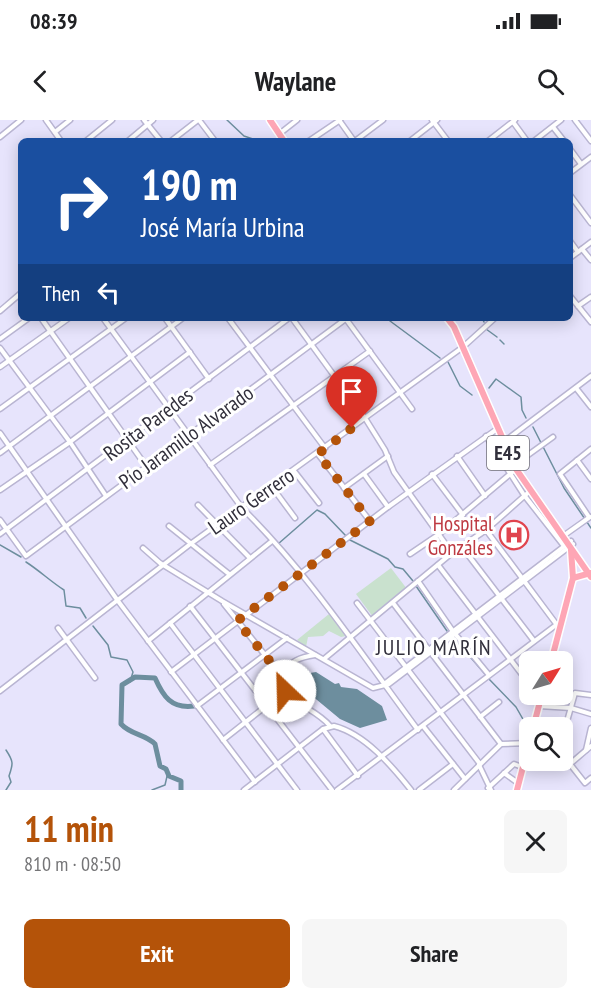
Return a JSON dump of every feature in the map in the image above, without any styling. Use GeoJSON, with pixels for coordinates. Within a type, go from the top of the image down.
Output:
{"type":"FeatureCollection","features":[{"type":"Feature","properties":{"kind":"highway"},"geometry":{"type":"LineString","coordinates":[[270,120],[282,138]]}},
{"type":"Feature","properties":{"kind":"highway"},"geometry":{"type":"LineString","coordinates":[[275,120],[287,138]]}},
{"type":"Feature","properties":{"kind":"highway","name":"E45"},"geometry":{"type":"LineString","coordinates":[[449,321],[465,345],[497,429],[516,466],[566,534],[569,544]]}},
{"type":"Feature","properties":{"kind":"highway","name":"E45"},"geometry":{"type":"LineString","coordinates":[[453,321],[527,493],[591,573]]}},
{"type":"Feature","properties":{"kind":"highway"},"geometry":{"type":"LineString","coordinates":[[553,651],[558,626],[573,578],[569,544]]}},
{"type":"Feature","properties":{"kind":"highway"},"geometry":{"type":"LineString","coordinates":[[573,578],[591,573]]}},
{"type":"Feature","properties":{"kind":"highway"},"geometry":{"type":"LineString","coordinates":[[518,787],[522,771]]}},
{"type":"Feature","properties":{"kind":"street"},"geometry":{"type":"LineString","coordinates":[[0,136],[21,120]]}},
{"type":"Feature","properties":{"kind":"street"},"geometry":{"type":"LineString","coordinates":[[46,120],[60,138]]}},
{"type":"Feature","properties":{"kind":"street"},"geometry":{"type":"LineString","coordinates":[[55,132],[70,120]]}},
{"type":"Feature","properties":{"kind":"street"},"geometry":{"type":"LineString","coordinates":[[90,138],[112,120]]}},
{"type":"Feature","properties":{"kind":"street"},"geometry":{"type":"LineString","coordinates":[[144,120],[159,138]]}},
{"type":"Feature","properties":{"kind":"street"},"geometry":{"type":"LineString","coordinates":[[132,138],[153,120]]}},
{"type":"Feature","properties":{"kind":"street"},"geometry":{"type":"LineString","coordinates":[[175,138],[198,120],[212,138]]}},
{"type":"Feature","properties":{"kind":"street"},"geometry":{"type":"LineString","coordinates":[[283,131],[297,120]]}},
{"type":"Feature","properties":{"kind":"street"},"geometry":{"type":"LineString","coordinates":[[313,138],[339,120],[352,138]]}},
{"type":"Feature","properties":{"kind":"street"},"geometry":{"type":"LineString","coordinates":[[358,138],[383,120]]}},
{"type":"Feature","properties":{"kind":"street"},"geometry":{"type":"LineString","coordinates":[[538,138],[561,120]]}},
{"type":"Feature","properties":{"kind":"street"},"geometry":{"type":"LineString","coordinates":[[575,120],[591,141]]}},
{"type":"Feature","properties":{"kind":"street"},"geometry":{"type":"LineString","coordinates":[[414,138],[434,121],[446,138]]}},
{"type":"Feature","properties":{"kind":"street"},"geometry":{"type":"LineString","coordinates":[[492,138],[514,121],[525,138]]}},
{"type":"Feature","properties":{"kind":"street"},"geometry":{"type":"LineString","coordinates":[[553,127],[562,138]]}},
{"type":"Feature","properties":{"kind":"street"},"geometry":{"type":"LineString","coordinates":[[573,153],[581,164]]}},
{"type":"Feature","properties":{"kind":"street"},"geometry":{"type":"LineString","coordinates":[[573,171],[591,157]]}},
{"type":"Feature","properties":{"kind":"street"},"geometry":{"type":"LineString","coordinates":[[573,199],[591,223]]}},
{"type":"Feature","properties":{"kind":"street"},"geometry":{"type":"LineString","coordinates":[[573,256],[591,242]]}},
{"type":"Feature","properties":{"kind":"street"},"geometry":{"type":"LineString","coordinates":[[573,244],[591,260]]}},
{"type":"Feature","properties":{"kind":"street"},"geometry":{"type":"LineString","coordinates":[[0,311],[18,296]]}},
{"type":"Feature","properties":{"kind":"street"},"geometry":{"type":"LineString","coordinates":[[578,306],[591,297]]}},
{"type":"Feature","properties":{"kind":"street"},"geometry":{"type":"LineString","coordinates":[[573,300],[591,322]]}},
{"type":"Feature","properties":{"kind":"street"},"geometry":{"type":"LineString","coordinates":[[0,339],[24,321]]}},
{"type":"Feature","properties":{"kind":"street"},"geometry":{"type":"LineString","coordinates":[[43,321],[110,411],[146,466]]}},
{"type":"Feature","properties":{"kind":"street"},"geometry":{"type":"LineString","coordinates":[[0,368],[65,321]]}},
{"type":"Feature","properties":{"kind":"street"},"geometry":{"type":"LineString","coordinates":[[105,321],[242,508],[300,573],[418,730]]}},
{"type":"Feature","properties":{"kind":"street"},"geometry":{"type":"LineString","coordinates":[[0,409],[122,321]]}},
{"type":"Feature","properties":{"kind":"street"},"geometry":{"type":"LineString","coordinates":[[167,321],[209,379]]}},
{"type":"Feature","properties":{"kind":"street"},"geometry":{"type":"LineString","coordinates":[[0,453],[179,321]]}},
{"type":"Feature","properties":{"kind":"street"},"geometry":{"type":"LineString","coordinates":[[232,321],[326,448]]}},
{"type":"Feature","properties":{"kind":"street","name":"Rosita Paredes"},"geometry":{"type":"LineString","coordinates":[[0,534],[286,321]]}},
{"type":"Feature","properties":{"kind":"street"},"geometry":{"type":"LineString","coordinates":[[293,321],[312,343],[365,418],[388,456],[394,472],[452,553]]}},
{"type":"Feature","properties":{"kind":"street","name":"Pío Jaramillo Alvarado"},"geometry":{"type":"LineString","coordinates":[[6,529],[26,556],[342,321]]}},
{"type":"Feature","properties":{"kind":"street"},"geometry":{"type":"LineString","coordinates":[[348,321],[412,409]]}},
{"type":"Feature","properties":{"kind":"street","name":"Lauro Gerrero"},"geometry":{"type":"LineString","coordinates":[[0,692],[189,545],[318,454],[465,345],[492,321]]}},
{"type":"Feature","properties":{"kind":"street"},"geometry":{"type":"LineString","coordinates":[[0,348],[70,442],[106,496]]}},
{"type":"Feature","properties":{"kind":"street"},"geometry":{"type":"LineString","coordinates":[[210,465],[370,351]]}},
{"type":"Feature","properties":{"kind":"street"},"geometry":{"type":"LineString","coordinates":[[0,490],[70,442],[190,352]]}},
{"type":"Feature","properties":{"kind":"street"},"geometry":{"type":"LineString","coordinates":[[506,441],[591,376]]}},
{"type":"Feature","properties":{"kind":"street"},"geometry":{"type":"LineString","coordinates":[[576,388],[591,407]]}},
{"type":"Feature","properties":{"kind":"street"},"geometry":{"type":"LineString","coordinates":[[171,672],[432,474],[497,429]]}},
{"type":"Feature","properties":{"kind":"street"},"geometry":{"type":"LineString","coordinates":[[0,434],[67,525],[118,601],[255,782]]}},
{"type":"Feature","properties":{"kind":"street"},"geometry":{"type":"LineString","coordinates":[[324,659],[452,553],[486,530],[527,493],[510,474],[486,436]]}},
{"type":"Feature","properties":{"kind":"street"},"geometry":{"type":"LineString","coordinates":[[410,554],[463,515],[510,474],[516,466],[553,437]]}},
{"type":"Feature","properties":{"kind":"street"},"geometry":{"type":"LineString","coordinates":[[566,534],[590,517],[560,474],[591,449]]}},
{"type":"Feature","properties":{"kind":"street"},"geometry":{"type":"LineString","coordinates":[[318,454],[370,521]]}},
{"type":"Feature","properties":{"kind":"street"},"geometry":{"type":"LineString","coordinates":[[344,488],[388,456]]}},
{"type":"Feature","properties":{"kind":"street"},"geometry":{"type":"LineString","coordinates":[[457,456],[485,496]]}},
{"type":"Feature","properties":{"kind":"street"},"geometry":{"type":"LineString","coordinates":[[577,460],[591,479]]}},
{"type":"Feature","properties":{"kind":"street"},"geometry":{"type":"LineString","coordinates":[[294,471],[319,503]]}},
{"type":"Feature","properties":{"kind":"street"},"geometry":{"type":"LineString","coordinates":[[364,474],[388,507]]}},
{"type":"Feature","properties":{"kind":"street"},"geometry":{"type":"LineString","coordinates":[[432,474],[463,515]]}},
{"type":"Feature","properties":{"kind":"street"},"geometry":{"type":"LineString","coordinates":[[272,487],[295,518]]}},
{"type":"Feature","properties":{"kind":"street"},"geometry":{"type":"LineString","coordinates":[[198,505],[251,558]]}},
{"type":"Feature","properties":{"kind":"street"},"geometry":{"type":"LineString","coordinates":[[0,520],[6,529]]}},
{"type":"Feature","properties":{"kind":"street"},"geometry":{"type":"LineString","coordinates":[[169,526],[189,545],[229,574]]}},
{"type":"Feature","properties":{"kind":"street"},"geometry":{"type":"LineString","coordinates":[[337,790],[534,641],[558,626],[486,530]]}},
{"type":"Feature","properties":{"kind":"street"},"geometry":{"type":"LineString","coordinates":[[148,641],[272,541]]}},
{"type":"Feature","properties":{"kind":"street"},"geometry":{"type":"LineString","coordinates":[[143,548],[164,565],[222,601],[369,687],[377,687],[430,650],[569,544]]}},
{"type":"Feature","properties":{"kind":"street"},"geometry":{"type":"LineString","coordinates":[[462,547],[534,641]]}},
{"type":"Feature","properties":{"kind":"street"},"geometry":{"type":"LineString","coordinates":[[438,565],[519,671]]}},
{"type":"Feature","properties":{"kind":"street"},"geometry":{"type":"LineString","coordinates":[[418,581],[453,632],[489,675]]}},
{"type":"Feature","properties":{"kind":"street"},"geometry":{"type":"LineString","coordinates":[[222,601],[281,675],[285,691],[332,726],[362,741],[382,758],[411,790]]}},
{"type":"Feature","properties":{"kind":"street"},"geometry":{"type":"LineString","coordinates":[[357,603],[480,765],[490,789],[514,764],[519,766]]}},
{"type":"Feature","properties":{"kind":"street"},"geometry":{"type":"LineString","coordinates":[[393,603],[501,744]]}},
{"type":"Feature","properties":{"kind":"street"},"geometry":{"type":"LineString","coordinates":[[190,606],[332,790]]}},
{"type":"Feature","properties":{"kind":"street"},"geometry":{"type":"LineString","coordinates":[[171,623],[297,790]]}},
{"type":"Feature","properties":{"kind":"street"},"geometry":{"type":"LineString","coordinates":[[58,628],[95,678]]}},
{"type":"Feature","properties":{"kind":"street"},"geometry":{"type":"LineString","coordinates":[[197,706],[287,638]]}},
{"type":"Feature","properties":{"kind":"street"},"geometry":{"type":"LineString","coordinates":[[281,675],[295,660],[316,655]]}},
{"type":"Feature","properties":{"kind":"street"},"geometry":{"type":"LineString","coordinates":[[223,740],[285,691]]}},
{"type":"Feature","properties":{"kind":"street"},"geometry":{"type":"LineString","coordinates":[[568,717],[575,693],[591,695]]}},
{"type":"Feature","properties":{"kind":"street"},"geometry":{"type":"LineString","coordinates":[[480,717],[499,702]]}},
{"type":"Feature","properties":{"kind":"street"},"geometry":{"type":"LineString","coordinates":[[560,705],[591,714]]}},
{"type":"Feature","properties":{"kind":"street"},"geometry":{"type":"LineString","coordinates":[[244,790],[323,729],[332,726]]}},
{"type":"Feature","properties":{"kind":"street"},"geometry":{"type":"LineString","coordinates":[[423,726],[465,779]]}},
{"type":"Feature","properties":{"kind":"street"},"geometry":{"type":"LineString","coordinates":[[586,750],[591,728]]}},
{"type":"Feature","properties":{"kind":"street"},"geometry":{"type":"LineString","coordinates":[[323,729],[358,776]]}},
{"type":"Feature","properties":{"kind":"street"},"geometry":{"type":"LineString","coordinates":[[454,790],[501,744],[519,743]]}},
{"type":"Feature","properties":{"kind":"street"},"geometry":{"type":"LineString","coordinates":[[573,761],[591,746]]}},
{"type":"Feature","properties":{"kind":"street"},"geometry":{"type":"LineString","coordinates":[[419,790],[453,764]]}},
{"type":"Feature","properties":{"kind":"street"},"geometry":{"type":"LineString","coordinates":[[573,768],[585,783],[591,778]]}},
{"type":"Feature","properties":{"kind":"street"},"geometry":{"type":"LineString","coordinates":[[504,773],[518,787]]}},
{"type":"Feature","properties":{"kind":"green space"},"geometry":{"type":"Polygon","coordinates":[[[391,568],[407,589],[373,617],[356,594],[391,568]]]}},
{"type":"Feature","properties":{"kind":"green space"},"geometry":{"type":"Polygon","coordinates":[[[329,614],[346,636],[341,637],[329,631],[323,636],[308,637],[306,647],[297,640],[329,614]]]}},
{"type":"Feature","properties":{"kind":"water"},"geometry":{"type":"Polygon","coordinates":[[[306,668],[310,673],[316,672],[335,684],[339,683],[341,687],[357,689],[382,706],[387,720],[360,728],[340,719],[305,690],[299,692],[291,685],[290,679],[301,669],[306,668]]]}},
{"type":"Feature","properties":{"kind":"waterway"},"geometry":{"type":"LineString","coordinates":[[227,120],[244,136],[250,138]]}},
{"type":"Feature","properties":{"kind":"waterway"},"geometry":{"type":"LineString","coordinates":[[390,321],[440,358]]}},
{"type":"Feature","properties":{"kind":"waterway"},"geometry":{"type":"LineString","coordinates":[[486,329],[497,337]]}},
{"type":"Feature","properties":{"kind":"waterway"},"geometry":{"type":"LineString","coordinates":[[500,340],[504,344]]}},
{"type":"Feature","properties":{"kind":"waterway"},"geometry":{"type":"LineString","coordinates":[[448,362],[460,386],[472,395]]}},
{"type":"Feature","properties":{"kind":"waterway"},"geometry":{"type":"LineString","coordinates":[[489,388],[496,379],[521,397],[522,410],[526,418]]}},
{"type":"Feature","properties":{"kind":"waterway"},"geometry":{"type":"LineString","coordinates":[[533,427],[564,488],[591,528]]}},
{"type":"Feature","properties":{"kind":"waterway"},"geometry":{"type":"LineString","coordinates":[[278,544],[317,510],[325,514],[346,536]]}},
{"type":"Feature","properties":{"kind":"waterway"},"geometry":{"type":"LineString","coordinates":[[348,539],[388,559],[395,567],[403,569],[413,581]]}},
{"type":"Feature","properties":{"kind":"waterway"},"geometry":{"type":"LineString","coordinates":[[0,545],[21,557]]}},
{"type":"Feature","properties":{"kind":"waterway"},"geometry":{"type":"LineString","coordinates":[[26,562],[64,590],[66,606],[80,608],[86,618]]}},
{"type":"Feature","properties":{"kind":"waterway"},"geometry":{"type":"LineString","coordinates":[[416,586],[447,631]]}},
{"type":"Feature","properties":{"kind":"waterway"},"geometry":{"type":"LineString","coordinates":[[93,626],[108,645],[111,657],[127,660],[133,672],[130,682]]}},
{"type":"Feature","properties":{"kind":"waterway"},"geometry":{"type":"LineString","coordinates":[[453,637],[485,674]]}},
{"type":"Feature","properties":{"kind":"waterway"},"geometry":{"type":"LineString","coordinates":[[181,790],[181,781],[169,776],[166,769],[160,766],[155,744],[121,724],[122,685],[135,677],[155,678],[169,700],[179,705],[194,706]]}},
{"type":"Feature","properties":{"kind":"waterway"},"geometry":{"type":"LineString","coordinates":[[488,678],[516,707],[522,717]]}},
{"type":"Feature","properties":{"kind":"waterway"},"geometry":{"type":"LineString","coordinates":[[6,750],[12,763],[9,776],[11,782],[6,790]]}},
{"type":"Feature","properties":{"kind":"waterway"},"geometry":{"type":"LineString","coordinates":[[152,790],[165,785],[168,772]]}},
{"type":"Feature","properties":{"kind":"place","name":"Hospital Gonzáles"},"geometry":{"type":"Point","coordinates":[514,535]}},
{"type":"Feature","properties":{"kind":"district","name":"JULIO MARÍN"},"geometry":{"type":"Point","coordinates":[434,647]}},
{"type":"Feature","properties":{"kind":"route"},"geometry":{"type":"LineString","coordinates":[[285,691],[281,675],[237,621],[370,521],[318,454],[352,428]]}}]}
